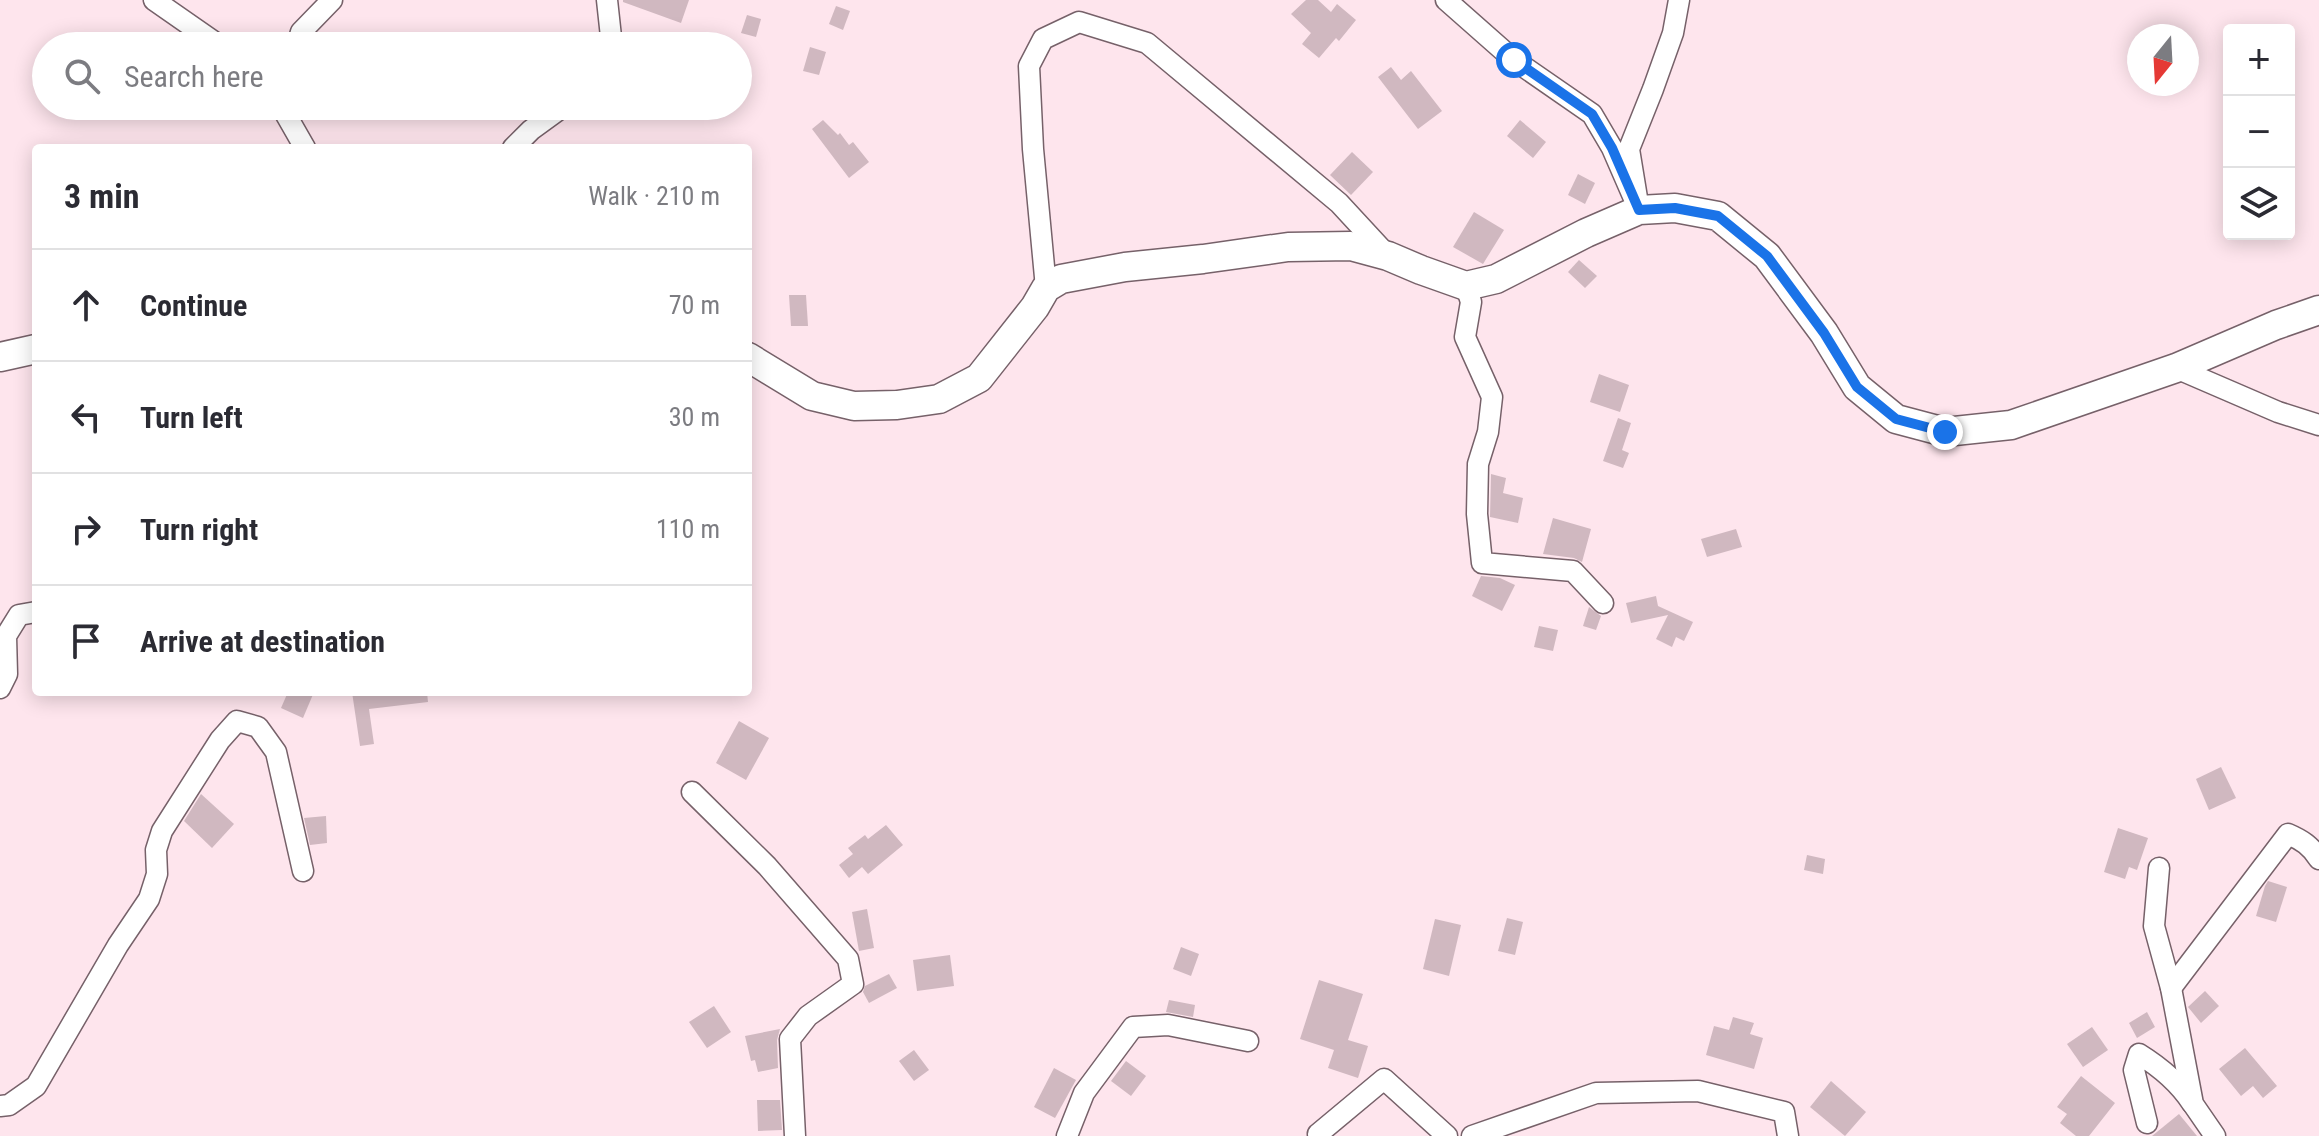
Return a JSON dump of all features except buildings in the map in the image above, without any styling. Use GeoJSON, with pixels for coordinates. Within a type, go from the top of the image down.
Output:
{"type":"FeatureCollection","features":[{"type":"Feature","properties":{"kind":"street"},"geometry":{"type":"LineString","coordinates":[[154,0],[200,32]]}},
{"type":"Feature","properties":{"kind":"street"},"geometry":{"type":"LineString","coordinates":[[301,32],[332,0]]}},
{"type":"Feature","properties":{"kind":"street"},"geometry":{"type":"LineString","coordinates":[[607,0],[610,32]]}},
{"type":"Feature","properties":{"kind":"street"},"geometry":{"type":"LineString","coordinates":[[1446,0],[1514,60],[1592,114],[1612,148],[1639,210]]}},
{"type":"Feature","properties":{"kind":"street"},"geometry":{"type":"LineString","coordinates":[[1639,210],[1629,149],[1668,47],[1679,0]]}},
{"type":"Feature","properties":{"kind":"street"},"geometry":{"type":"LineString","coordinates":[[1046,288],[1029,66],[1043,39],[1079,22],[1147,43],[1339,203],[1388,256]]}},
{"type":"Feature","properties":{"kind":"street"},"geometry":{"type":"LineString","coordinates":[[289,120],[303,144]]}},
{"type":"Feature","properties":{"kind":"street"},"geometry":{"type":"LineString","coordinates":[[517,144],[545,120]]}},
{"type":"Feature","properties":{"kind":"street"},"geometry":{"type":"LineString","coordinates":[[752,359],[812,396],[854,406],[897,405],[939,399],[979,378],[1035,307],[1046,288],[1061,279],[1125,267],[1288,247],[1351,246],[1388,256],[1466,286],[1496,279],[1639,210],[1675,208],[1718,216],[1767,256],[1824,333],[1857,387],[1896,419],[1945,432],[2011,425],[2176,368],[2319,310]]}},
{"type":"Feature","properties":{"kind":"street"},"geometry":{"type":"LineString","coordinates":[[1466,286],[1471,302],[1465,337],[1492,397],[1488,432],[1478,464],[1477,514],[1482,563],[1573,571],[1603,603]]}},
{"type":"Feature","properties":{"kind":"street"},"geometry":{"type":"LineString","coordinates":[[0,357],[32,350]]}},
{"type":"Feature","properties":{"kind":"street"},"geometry":{"type":"LineString","coordinates":[[2176,368],[2278,412],[2319,425]]}},
{"type":"Feature","properties":{"kind":"street"},"geometry":{"type":"LineString","coordinates":[[0,688],[7,674],[6,636],[19,615],[32,613]]}},
{"type":"Feature","properties":{"kind":"street"},"geometry":{"type":"LineString","coordinates":[[0,1106],[9,1105],[36,1086],[118,945],[149,899],[157,874],[156,850],[162,831],[220,740],[237,721],[258,727],[276,752],[303,871]]}},
{"type":"Feature","properties":{"kind":"street"},"geometry":{"type":"LineString","coordinates":[[692,792],[767,866],[848,959],[853,984],[808,1016],[790,1039],[795,1136]]}},
{"type":"Feature","properties":{"kind":"street"},"geometry":{"type":"LineString","coordinates":[[2171,988],[2288,834],[2302,840],[2319,859]]}},
{"type":"Feature","properties":{"kind":"street"},"geometry":{"type":"LineString","coordinates":[[2159,868],[2154,926],[2171,988],[2193,1104]]}},
{"type":"Feature","properties":{"kind":"street"},"geometry":{"type":"LineString","coordinates":[[1067,1136],[1084,1093],[1133,1027],[1168,1025],[1248,1041]]}},
{"type":"Feature","properties":{"kind":"street"},"geometry":{"type":"LineString","coordinates":[[2147,1123],[2134,1070],[2139,1054],[2158,1066],[2185,1093],[2215,1136]]}},
{"type":"Feature","properties":{"kind":"street"},"geometry":{"type":"LineString","coordinates":[[1320,1136],[1318,1134],[1384,1079],[1447,1136]]}},
{"type":"Feature","properties":{"kind":"street"},"geometry":{"type":"LineString","coordinates":[[1472,1136],[1596,1093],[1698,1091],[1784,1112],[1788,1136]]}},
{"type":"Feature","properties":{"kind":"route"},"geometry":{"type":"LineString","coordinates":[[1514,60],[1592,114],[1612,148],[1639,210],[1675,208],[1718,216],[1767,256],[1824,333],[1857,387],[1896,419],[1945,432]]}}]}
